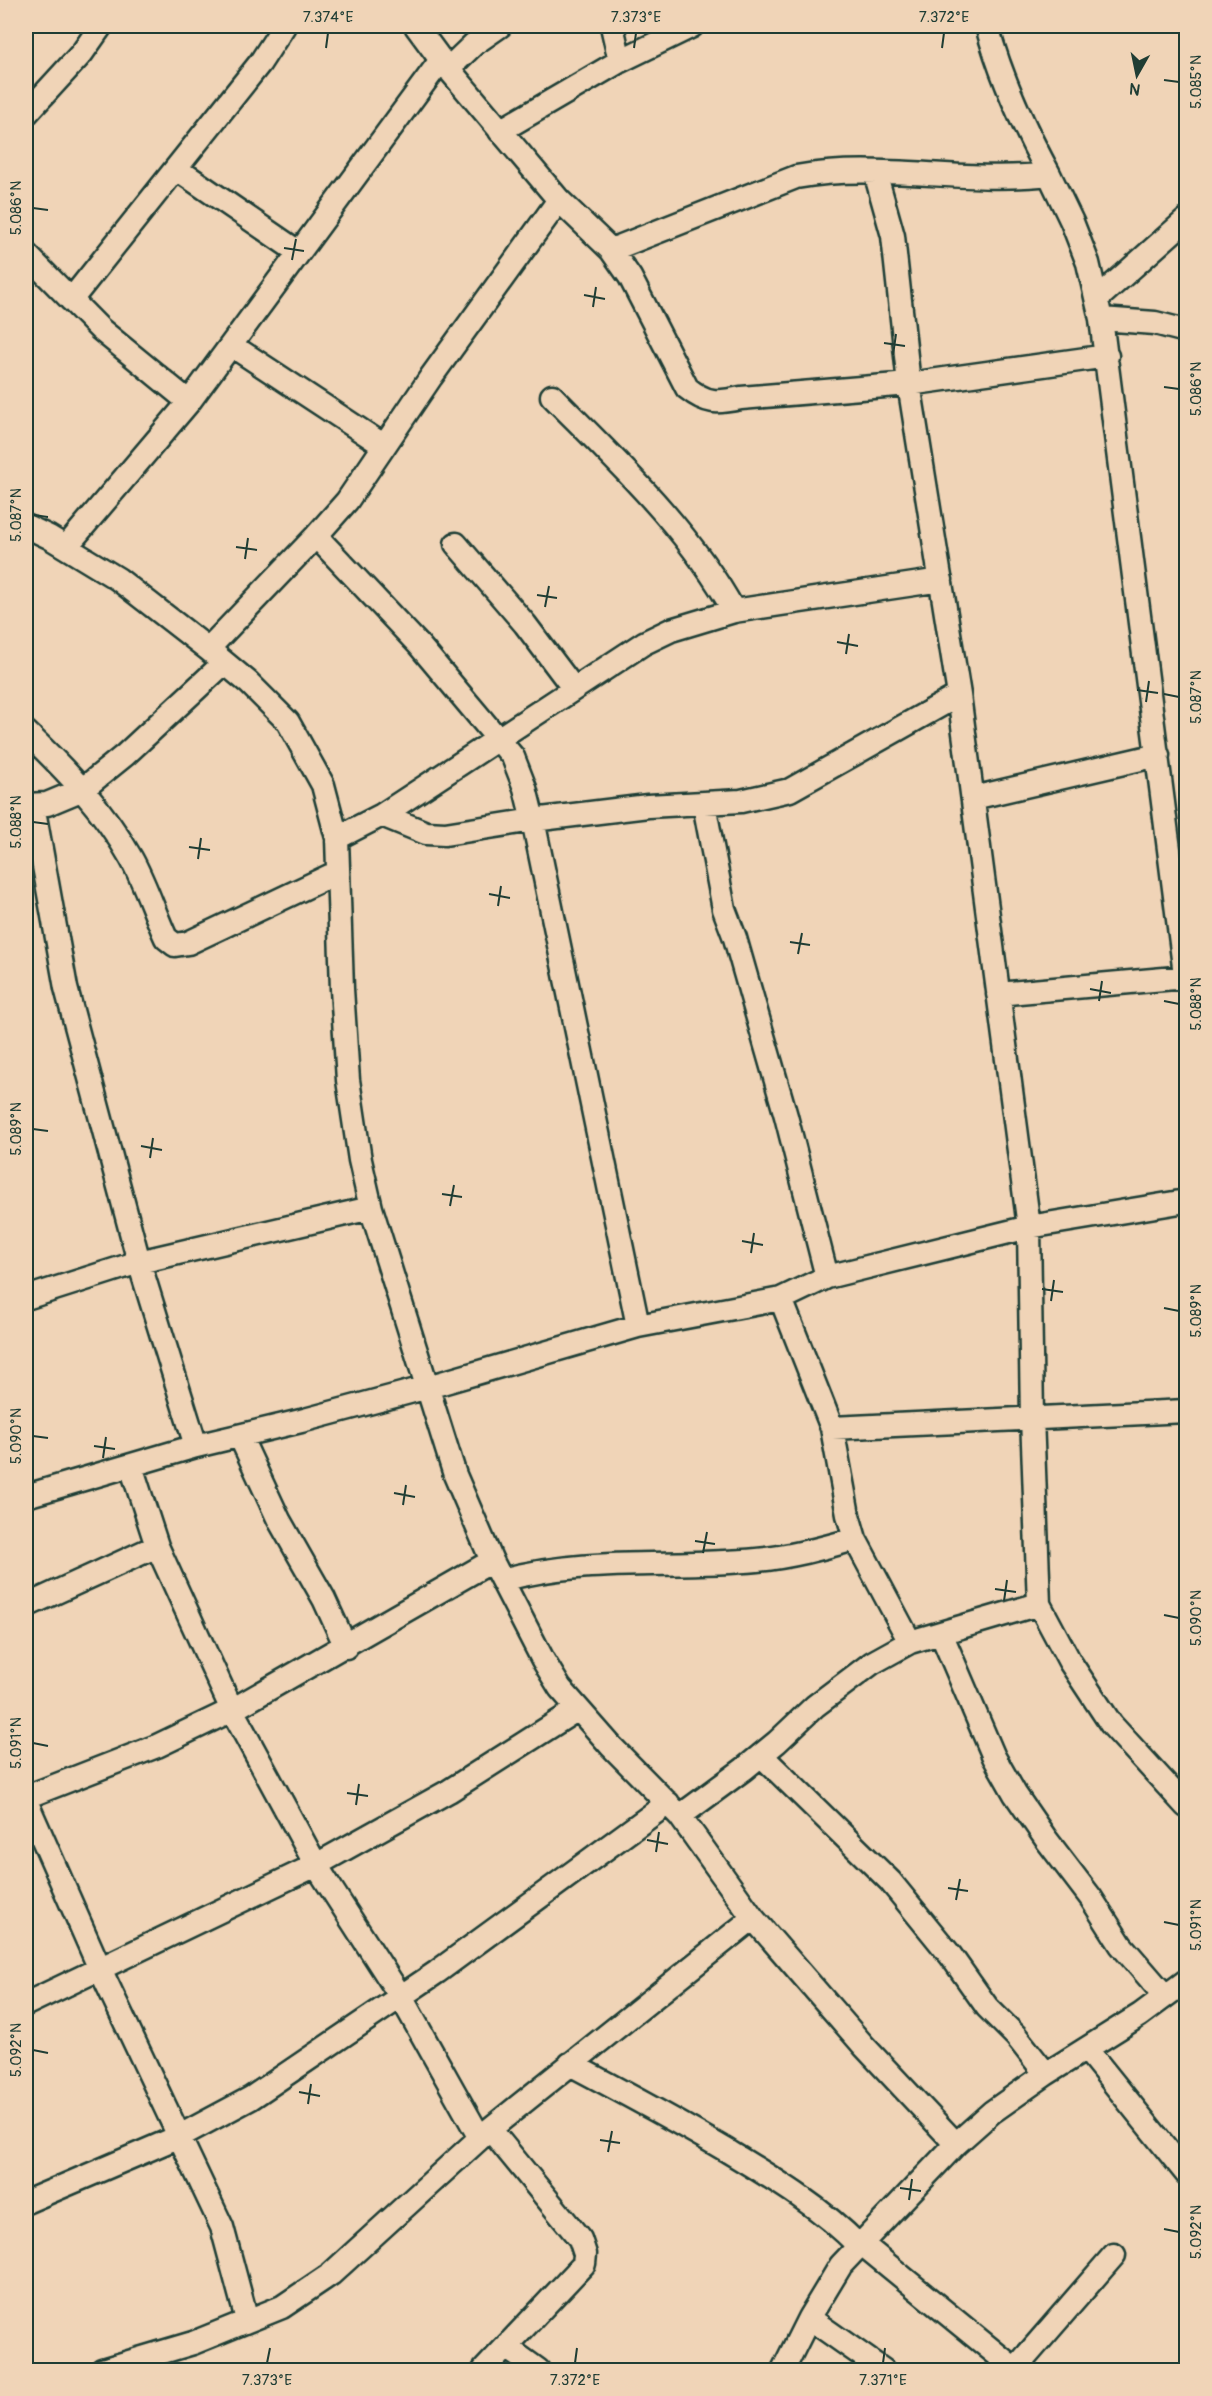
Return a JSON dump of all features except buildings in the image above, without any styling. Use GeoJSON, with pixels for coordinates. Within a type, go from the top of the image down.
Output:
{"type":"FeatureCollection","features":[{"type":"Feature","properties":{"kind":"street"},"geometry":{"type":"LineString","coordinates":[[26,114],[82,53],[101,26]]}},
{"type":"Feature","properties":{"kind":"street"},"geometry":{"type":"LineString","coordinates":[[71,300],[260,63],[284,26]]}},
{"type":"Feature","properties":{"kind":"street"},"geometry":{"type":"LineString","coordinates":[[416,26],[444,64],[559,200],[611,250],[630,277],[687,388],[702,400],[722,402],[741,398],[909,384],[1107,356]]}},
{"type":"Feature","properties":{"kind":"street"},"geometry":{"type":"LineString","coordinates":[[66,547],[189,402],[298,252],[444,64],[500,26]]}},
{"type":"Feature","properties":{"kind":"street"},"geometry":{"type":"LineString","coordinates":[[612,26],[620,61]]}},
{"type":"Feature","properties":{"kind":"street"},"geometry":{"type":"LineString","coordinates":[[500,131],[620,61],[692,26]]}},
{"type":"Feature","properties":{"kind":"street"},"geometry":{"type":"LineString","coordinates":[[987,26],[996,59],[1025,129],[1072,222],[1088,263],[1099,309],[1158,755],[1177,832],[1186,979],[998,994]]}},
{"type":"Feature","properties":{"kind":"street"},"geometry":{"type":"LineString","coordinates":[[177,169],[298,252]]}},
{"type":"Feature","properties":{"kind":"street"},"geometry":{"type":"LineString","coordinates":[[611,250],[796,177],[821,173],[875,172],[964,177],[1049,174]]}},
{"type":"Feature","properties":{"kind":"street"},"geometry":{"type":"LineString","coordinates":[[875,172],[893,237],[909,384],[959,696],[1029,1227],[1032,1417],[1039,1604],[1070,1662],[1111,1724],[1186,1806]]}},
{"type":"Feature","properties":{"kind":"street"},"geometry":{"type":"LineString","coordinates":[[196,1446],[139,1263],[66,988],[29,805],[47,804],[83,789],[125,755],[216,656],[347,501],[383,446],[559,200]]}},
{"type":"Feature","properties":{"kind":"street"},"geometry":{"type":"LineString","coordinates":[[1099,309],[1186,220]]}},
{"type":"Feature","properties":{"kind":"street"},"geometry":{"type":"LineString","coordinates":[[26,254],[133,358],[189,402]]}},
{"type":"Feature","properties":{"kind":"street"},"geometry":{"type":"LineString","coordinates":[[1099,309],[1186,331]]}},
{"type":"Feature","properties":{"kind":"street"},"geometry":{"type":"LineString","coordinates":[[231,345],[383,446]]}},
{"type":"Feature","properties":{"kind":"street"},"geometry":{"type":"LineString","coordinates":[[552,396],[623,468],[686,537],[720,586],[734,611]]}},
{"type":"Feature","properties":{"kind":"street"},"geometry":{"type":"LineString","coordinates":[[26,526],[118,579],[216,656],[288,722],[323,785],[337,838],[342,990],[348,1080],[360,1160],[371,1208],[455,1475],[497,1571],[560,1688],[674,1809],[753,1918],[864,2046],[956,2144]]}},
{"type":"Feature","properties":{"kind":"street"},"geometry":{"type":"LineString","coordinates":[[316,536],[419,645],[513,758],[525,788],[638,1326]]}},
{"type":"Feature","properties":{"kind":"street"},"geometry":{"type":"LineString","coordinates":[[456,544],[525,624],[574,688]]}},
{"type":"Feature","properties":{"kind":"street"},"geometry":{"type":"LineString","coordinates":[[337,838],[382,815],[574,688],[644,644],[671,630],[734,611],[941,580]]}},
{"type":"Feature","properties":{"kind":"street"},"geometry":{"type":"LineString","coordinates":[[382,815],[426,833],[445,834],[532,820],[648,806],[741,801],[790,790],[959,696]]}},
{"type":"Feature","properties":{"kind":"street"},"geometry":{"type":"LineString","coordinates":[[26,732],[83,789],[110,825],[131,859],[166,938],[175,945],[188,943],[338,872]]}},
{"type":"Feature","properties":{"kind":"street"},"geometry":{"type":"LineString","coordinates":[[973,798],[1158,755]]}},
{"type":"Feature","properties":{"kind":"street"},"geometry":{"type":"LineString","coordinates":[[704,804],[724,909],[735,938],[786,1116],[827,1277]]}},
{"type":"Feature","properties":{"kind":"street"},"geometry":{"type":"LineString","coordinates":[[26,1496],[196,1446],[428,1387],[638,1326],[781,1299],[827,1277],[1029,1227],[1186,1201]]}},
{"type":"Feature","properties":{"kind":"street"},"geometry":{"type":"LineString","coordinates":[[26,1298],[139,1263],[371,1208]]}},
{"type":"Feature","properties":{"kind":"street"},"geometry":{"type":"LineString","coordinates":[[781,1299],[832,1428],[848,1515],[855,1539],[910,1642]]}},
{"type":"Feature","properties":{"kind":"street"},"geometry":{"type":"LineString","coordinates":[[832,1428],[1186,1411]]}},
{"type":"Feature","properties":{"kind":"street"},"geometry":{"type":"LineString","coordinates":[[240,1436],[279,1520],[324,1599],[346,1647]]}},
{"type":"Feature","properties":{"kind":"street"},"geometry":{"type":"LineString","coordinates":[[131,1466],[157,1546],[232,1710],[316,1865],[485,2133],[580,2239],[585,2254],[584,2264],[484,2370]]}},
{"type":"Feature","properties":{"kind":"street"},"geometry":{"type":"LineString","coordinates":[[247,2320],[222,2227],[100,1969],[26,1799],[157,1746],[232,1710],[346,1647],[497,1571],[757,1560],[783,1557],[855,1539]]}},
{"type":"Feature","properties":{"kind":"street"},"geometry":{"type":"LineString","coordinates":[[26,1606],[157,1546]]}},
{"type":"Feature","properties":{"kind":"street"},"geometry":{"type":"LineString","coordinates":[[26,2202],[178,2137],[251,2098],[674,1809],[761,1755],[815,1706],[872,1663],[910,1642],[1039,1604]]}},
{"type":"Feature","properties":{"kind":"street"},"geometry":{"type":"LineString","coordinates":[[941,1633],[994,1757],[1015,1794],[1091,1898],[1121,1945],[1165,1996]]}},
{"type":"Feature","properties":{"kind":"street"},"geometry":{"type":"LineString","coordinates":[[26,2004],[316,1865],[449,1791],[578,1709]]}},
{"type":"Feature","properties":{"kind":"street"},"geometry":{"type":"LineString","coordinates":[[761,1755],[890,1881],[951,1956],[987,2007],[1016,2036],[1046,2074]]}},
{"type":"Feature","properties":{"kind":"street"},"geometry":{"type":"LineString","coordinates":[[102,2370],[193,2343],[282,2307],[331,2274],[485,2133],[753,1918]]}},
{"type":"Feature","properties":{"kind":"street"},"geometry":{"type":"LineString","coordinates":[[783,2370],[809,2318],[841,2265],[956,2144],[992,2112],[1046,2074],[1088,2050],[1186,1981]]}},
{"type":"Feature","properties":{"kind":"street"},"geometry":{"type":"LineString","coordinates":[[1088,2050],[1186,2173]]}},
{"type":"Feature","properties":{"kind":"street"},"geometry":{"type":"LineString","coordinates":[[570,2064],[667,2115],[797,2193],[1016,2370],[1114,2255]]}},
{"type":"Feature","properties":{"kind":"street"},"geometry":{"type":"LineString","coordinates":[[809,2318],[883,2370]]}},
{"type":"Feature","properties":{"kind":"street"},"geometry":{"type":"LineString","coordinates":[[506,2347],[538,2370]]}}]}
